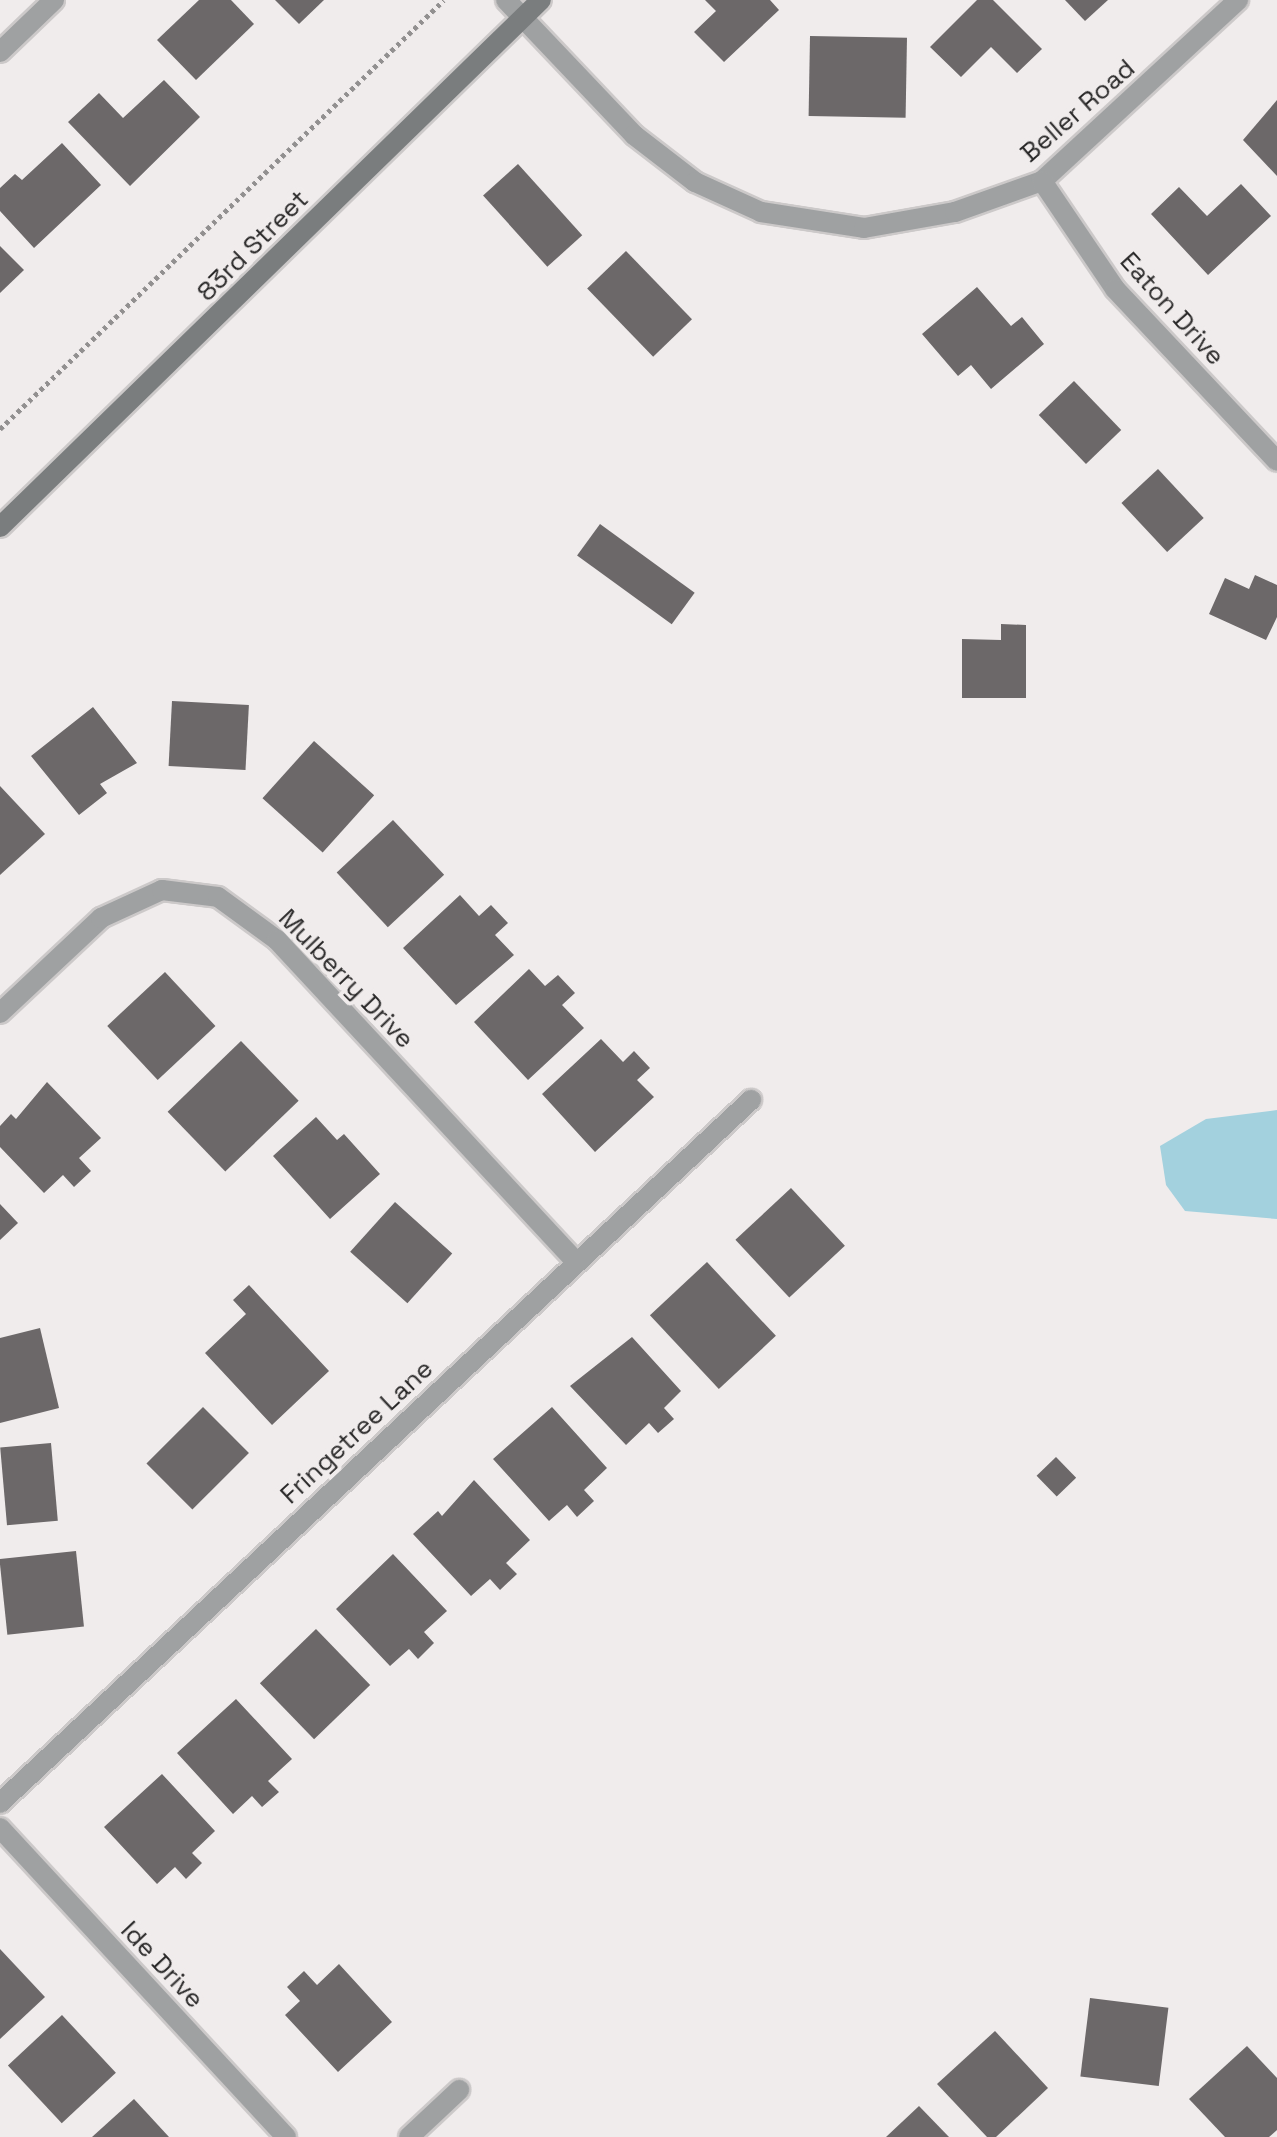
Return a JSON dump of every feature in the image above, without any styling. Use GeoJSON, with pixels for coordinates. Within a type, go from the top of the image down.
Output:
{"type":"FeatureCollection","features":[{"type":"Feature","properties":{"kind":"main road","name":"83rd Street"},"geometry":{"type":"LineString","coordinates":[[0,527],[541,0]]}},
{"type":"Feature","properties":{"kind":"street"},"geometry":{"type":"LineString","coordinates":[[0,52],[54,0]]}},
{"type":"Feature","properties":{"kind":"street","name":"Beller Road"},"geometry":{"type":"LineString","coordinates":[[506,0],[668,164],[761,212],[864,228],[955,212],[1042,181],[1238,0]]}},
{"type":"Feature","properties":{"kind":"street","name":"Eaton Drive"},"geometry":{"type":"LineString","coordinates":[[1042,181],[1115,289],[1277,461]]}},
{"type":"Feature","properties":{"kind":"street","name":"Mulberry Drive"},"geometry":{"type":"LineString","coordinates":[[0,1013],[101,918],[162,890],[218,897],[277,940],[576,1262]]}},
{"type":"Feature","properties":{"kind":"street","name":"Fringetree Lane"},"geometry":{"type":"LineString","coordinates":[[0,1803],[751,1100]]}},
{"type":"Feature","properties":{"kind":"street","name":"Ide Drive"},"geometry":{"type":"LineString","coordinates":[[0,1828],[286,2137]]}},
{"type":"Feature","properties":{"kind":"street"},"geometry":{"type":"LineString","coordinates":[[409,2137],[459,2090]]}},
{"type":"Feature","properties":{"kind":"path"},"geometry":{"type":"LineString","coordinates":[[0,429],[444,0]]}},
{"type":"Feature","properties":{"kind":"water"},"geometry":{"type":"Polygon","coordinates":[[[1277,1110],[1277,1219],[1185,1211],[1166,1185],[1160,1146],[1206,1119],[1277,1110]]]}},
{"type":"Feature","properties":{"kind":"building"},"geometry":{"type":"Polygon","coordinates":[[[199,0],[231,0],[254,24],[196,80],[157,40],[199,0]]]}},
{"type":"Feature","properties":{"kind":"building"},"geometry":{"type":"Polygon","coordinates":[[[275,0],[324,0],[299,24],[275,0]]]}},
{"type":"Feature","properties":{"kind":"building"},"geometry":{"type":"Polygon","coordinates":[[[705,0],[770,0],[779,10],[724,62],[694,32],[716,11],[705,0]]]}},
{"type":"Feature","properties":{"kind":"building"},"geometry":{"type":"Polygon","coordinates":[[[977,0],[993,0],[1042,49],[1017,73],[991,47],[961,77],[930,47],[977,0]]]}},
{"type":"Feature","properties":{"kind":"building"},"geometry":{"type":"Polygon","coordinates":[[[1065,0],[1108,0],[1085,21],[1065,0]]]}},
{"type":"Feature","properties":{"kind":"building"},"geometry":{"type":"Polygon","coordinates":[[[810,36],[907,38],[906,118],[809,116],[810,36]]]}},
{"type":"Feature","properties":{"kind":"building"},"geometry":{"type":"Polygon","coordinates":[[[164,80],[200,117],[130,186],[68,122],[99,93],[123,118],[164,80]]]}},
{"type":"Feature","properties":{"kind":"building"},"geometry":{"type":"Polygon","coordinates":[[[1277,100],[1277,176],[1243,140],[1277,100]]]}},
{"type":"Feature","properties":{"kind":"building"},"geometry":{"type":"Polygon","coordinates":[[[62,143],[101,185],[34,248],[0,211],[0,188],[15,174],[22,180],[62,143]]]}},
{"type":"Feature","properties":{"kind":"building"},"geometry":{"type":"Polygon","coordinates":[[[518,164],[582,235],[547,267],[483,195],[518,164]]]}},
{"type":"Feature","properties":{"kind":"building"},"geometry":{"type":"Polygon","coordinates":[[[1241,184],[1271,216],[1208,275],[1151,214],[1179,187],[1207,216],[1241,184]]]}},
{"type":"Feature","properties":{"kind":"building"},"geometry":{"type":"Polygon","coordinates":[[[0,246],[24,270],[0,293],[0,246]]]}},
{"type":"Feature","properties":{"kind":"building"},"geometry":{"type":"Polygon","coordinates":[[[626,251],[692,319],[653,357],[587,289],[626,251]]]}},
{"type":"Feature","properties":{"kind":"building"},"geometry":{"type":"Polygon","coordinates":[[[977,287],[1011,326],[1022,317],[1044,344],[991,389],[971,365],[958,376],[922,334],[977,287]]]}},
{"type":"Feature","properties":{"kind":"building"},"geometry":{"type":"Polygon","coordinates":[[[1074,381],[1121,430],[1086,464],[1039,415],[1074,381]]]}},
{"type":"Feature","properties":{"kind":"building"},"geometry":{"type":"Polygon","coordinates":[[[1158,469],[1204,518],[1167,552],[1121,503],[1158,469]]]}},
{"type":"Feature","properties":{"kind":"building"},"geometry":{"type":"Polygon","coordinates":[[[600,524],[695,593],[672,624],[577,556],[600,524]]]}},
{"type":"Feature","properties":{"kind":"building"},"geometry":{"type":"Polygon","coordinates":[[[1255,575],[1277,585],[1277,617],[1266,640],[1209,614],[1225,578],[1249,589],[1255,575]]]}},
{"type":"Feature","properties":{"kind":"building"},"geometry":{"type":"Polygon","coordinates":[[[1001,624],[1026,625],[1026,698],[962,698],[962,639],[1001,640],[1001,624]]]}},
{"type":"Feature","properties":{"kind":"building"},"geometry":{"type":"Polygon","coordinates":[[[172,701],[249,705],[245,770],[169,766],[172,701]]]}},
{"type":"Feature","properties":{"kind":"building"},"geometry":{"type":"Polygon","coordinates":[[[93,707],[137,763],[100,784],[107,793],[79,815],[31,756],[93,707]]]}},
{"type":"Feature","properties":{"kind":"building"},"geometry":{"type":"Polygon","coordinates":[[[314,741],[374,795],[323,852],[262,798],[314,741]]]}},
{"type":"Feature","properties":{"kind":"building"},"geometry":{"type":"Polygon","coordinates":[[[0,786],[45,834],[0,875],[0,786]]]}},
{"type":"Feature","properties":{"kind":"building"},"geometry":{"type":"Polygon","coordinates":[[[393,820],[444,875],[388,927],[337,873],[393,820]]]}},
{"type":"Feature","properties":{"kind":"building"},"geometry":{"type":"Polygon","coordinates":[[[460,895],[479,916],[491,905],[508,923],[495,935],[514,955],[456,1005],[403,948],[460,895]]]}},
{"type":"Feature","properties":{"kind":"building"},"geometry":{"type":"Polygon","coordinates":[[[529,969],[545,986],[558,975],[575,993],[562,1005],[584,1028],[528,1080],[474,1022],[529,969]]]}},
{"type":"Feature","properties":{"kind":"building"},"geometry":{"type":"Polygon","coordinates":[[[165,972],[215,1026],[158,1080],[107,1026],[165,972]]]}},
{"type":"Feature","properties":{"kind":"building"},"geometry":{"type":"Polygon","coordinates":[[[601,1039],[623,1062],[634,1051],[650,1068],[637,1080],[654,1097],[595,1152],[542,1094],[601,1039]]]}},
{"type":"Feature","properties":{"kind":"building"},"geometry":{"type":"Polygon","coordinates":[[[241,1041],[299,1101],[225,1172],[168,1112],[241,1041]]]}},
{"type":"Feature","properties":{"kind":"building"},"geometry":{"type":"Polygon","coordinates":[[[47,1082],[101,1138],[79,1158],[91,1171],[74,1187],[63,1175],[44,1193],[0,1147],[0,1126],[11,1114],[16,1119],[47,1082]]]}},
{"type":"Feature","properties":{"kind":"building"},"geometry":{"type":"Polygon","coordinates":[[[316,1117],[337,1140],[344,1134],[380,1174],[330,1219],[273,1156],[316,1117]]]}},
{"type":"Feature","properties":{"kind":"building"},"geometry":{"type":"Polygon","coordinates":[[[791,1188],[845,1246],[789,1298],[735,1240],[791,1188]]]}},
{"type":"Feature","properties":{"kind":"building"},"geometry":{"type":"Polygon","coordinates":[[[395,1202],[452,1254],[407,1303],[350,1252],[395,1202]]]}},
{"type":"Feature","properties":{"kind":"building"},"geometry":{"type":"Polygon","coordinates":[[[0,1204],[18,1223],[0,1240],[0,1204]]]}},
{"type":"Feature","properties":{"kind":"building"},"geometry":{"type":"Polygon","coordinates":[[[707,1262],[776,1336],[719,1389],[650,1315],[707,1262]]]}},
{"type":"Feature","properties":{"kind":"building"},"geometry":{"type":"Polygon","coordinates":[[[249,1285],[329,1371],[272,1425],[205,1353],[246,1314],[233,1300],[249,1285]]]}},
{"type":"Feature","properties":{"kind":"building"},"geometry":{"type":"Polygon","coordinates":[[[40,1328],[59,1408],[0,1423],[0,1338],[40,1328]]]}},
{"type":"Feature","properties":{"kind":"building"},"geometry":{"type":"Polygon","coordinates":[[[632,1337],[681,1391],[664,1408],[674,1419],[658,1433],[649,1423],[626,1445],[570,1386],[632,1337]]]}},
{"type":"Feature","properties":{"kind":"building"},"geometry":{"type":"Polygon","coordinates":[[[203,1407],[249,1453],[192,1510],[146,1464],[203,1407]]]}},
{"type":"Feature","properties":{"kind":"building"},"geometry":{"type":"Polygon","coordinates":[[[552,1407],[607,1468],[584,1490],[594,1501],[577,1517],[567,1505],[549,1521],[493,1459],[552,1407]]]}},
{"type":"Feature","properties":{"kind":"building"},"geometry":{"type":"Polygon","coordinates":[[[51,1443],[58,1521],[7,1525],[0,1447],[51,1443]]]}},
{"type":"Feature","properties":{"kind":"building"},"geometry":{"type":"Polygon","coordinates":[[[1056,1457],[1076,1478],[1057,1497],[1037,1476],[1056,1457]]]}},
{"type":"Feature","properties":{"kind":"building"},"geometry":{"type":"Polygon","coordinates":[[[474,1480],[530,1540],[506,1563],[517,1574],[500,1590],[490,1579],[471,1596],[413,1534],[438,1511],[442,1516],[474,1480]]]}},
{"type":"Feature","properties":{"kind":"building"},"geometry":{"type":"Polygon","coordinates":[[[76,1551],[84,1627],[7,1635],[0,1559],[76,1551]]]}},
{"type":"Feature","properties":{"kind":"building"},"geometry":{"type":"Polygon","coordinates":[[[393,1554],[447,1611],[424,1632],[434,1643],[418,1659],[409,1649],[390,1666],[336,1609],[393,1554]]]}},
{"type":"Feature","properties":{"kind":"building"},"geometry":{"type":"Polygon","coordinates":[[[316,1629],[370,1685],[314,1739],[260,1683],[316,1629]]]}},
{"type":"Feature","properties":{"kind":"building"},"geometry":{"type":"Polygon","coordinates":[[[236,1699],[292,1759],[268,1781],[279,1792],[262,1807],[252,1796],[233,1814],[177,1753],[236,1699]]]}},
{"type":"Feature","properties":{"kind":"building"},"geometry":{"type":"Polygon","coordinates":[[[162,1774],[215,1831],[192,1853],[202,1863],[186,1879],[175,1867],[157,1884],[104,1827],[162,1774]]]}},
{"type":"Feature","properties":{"kind":"building"},"geometry":{"type":"Polygon","coordinates":[[[0,1949],[45,1997],[0,2039],[0,1949]]]}},
{"type":"Feature","properties":{"kind":"building"},"geometry":{"type":"Polygon","coordinates":[[[339,1964],[392,2022],[338,2072],[285,2015],[300,2001],[287,1987],[304,1971],[317,1985],[339,1964]]]}},
{"type":"Feature","properties":{"kind":"building"},"geometry":{"type":"Polygon","coordinates":[[[1090,1998],[1168,2008],[1159,2086],[1080,2076],[1090,1998]]]}},
{"type":"Feature","properties":{"kind":"building"},"geometry":{"type":"Polygon","coordinates":[[[62,2015],[116,2073],[62,2123],[8,2065],[62,2015]]]}},
{"type":"Feature","properties":{"kind":"building"},"geometry":{"type":"Polygon","coordinates":[[[995,2031],[1048,2088],[996,2137],[987,2137],[937,2084],[995,2031]]]}},
{"type":"Feature","properties":{"kind":"building"},"geometry":{"type":"Polygon","coordinates":[[[1247,2046],[1277,2078],[1277,2130],[1269,2137],[1225,2137],[1189,2099],[1247,2046]]]}},
{"type":"Feature","properties":{"kind":"building"},"geometry":{"type":"Polygon","coordinates":[[[134,2099],[169,2137],[92,2137],[134,2099]]]}},
{"type":"Feature","properties":{"kind":"building"},"geometry":{"type":"Polygon","coordinates":[[[919,2106],[949,2137],[886,2137],[919,2106]]]}}]}
